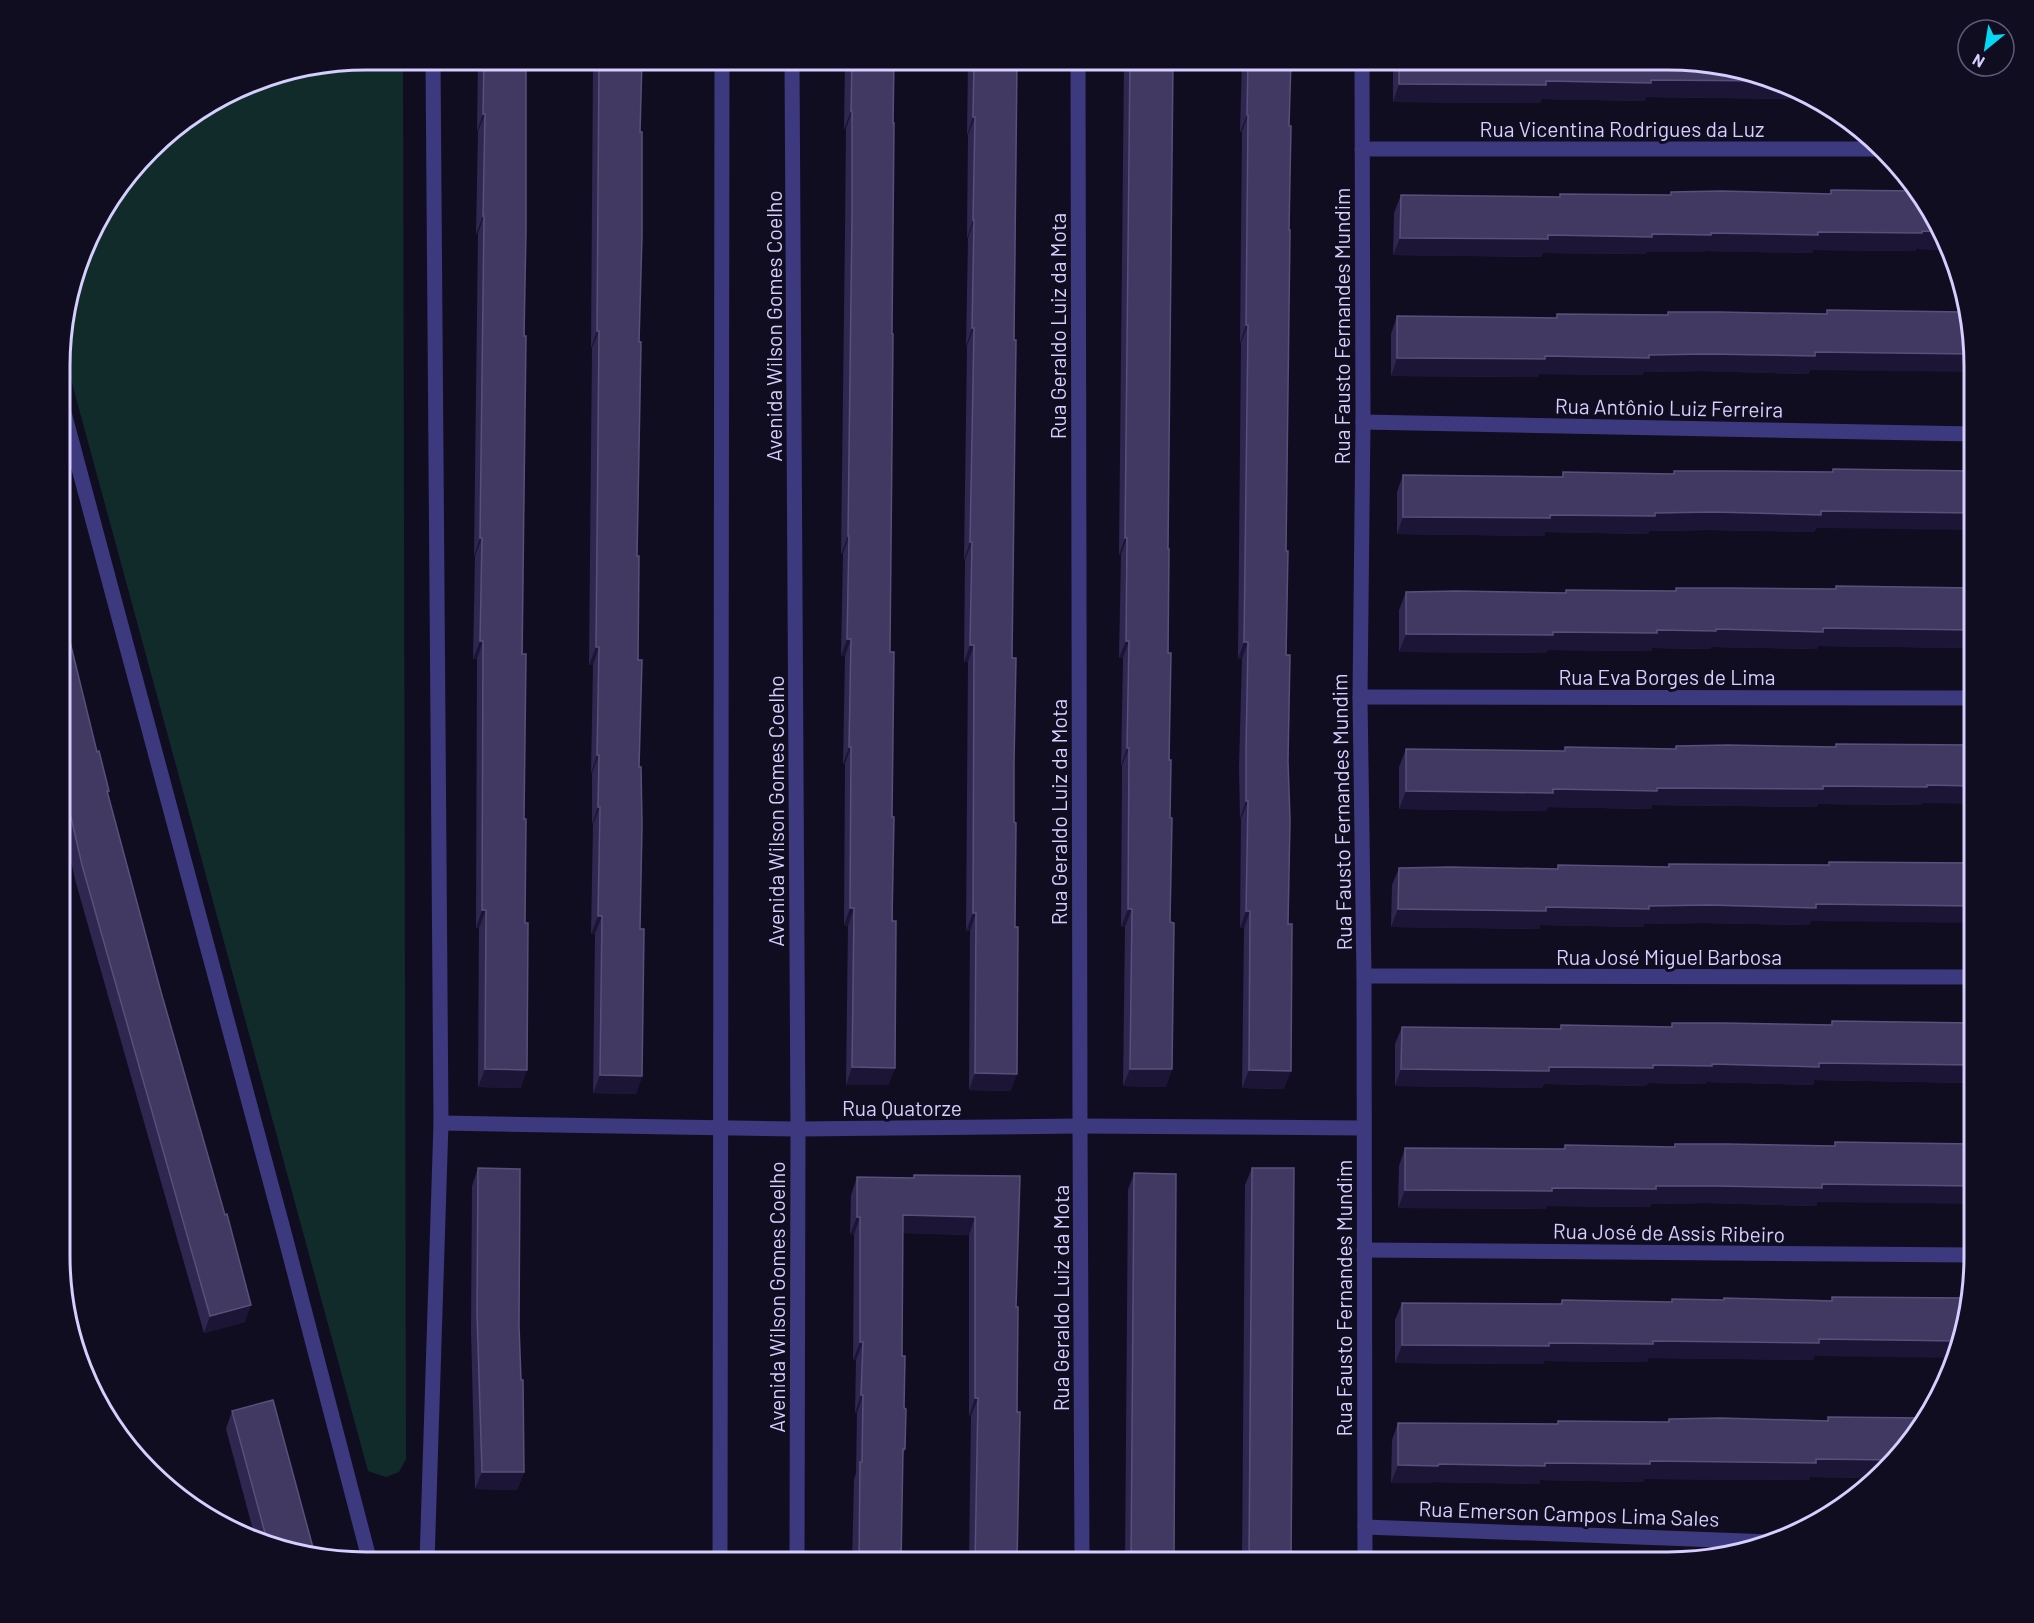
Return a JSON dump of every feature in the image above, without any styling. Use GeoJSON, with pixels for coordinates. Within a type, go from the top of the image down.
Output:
{"type":"FeatureCollection","features":[{"type":"Feature","properties":{"kind":"street"},"geometry":{"type":"LineString","coordinates":[[427,1552],[441,1123],[433,70]]}},
{"type":"Feature","properties":{"kind":"street"},"geometry":{"type":"LineString","coordinates":[[720,1552],[722,70]]}},
{"type":"Feature","properties":{"kind":"street","name":"Avenida Wilson Gomes Coelho"},"geometry":{"type":"LineString","coordinates":[[792,70],[798,1129],[797,1552]]}},
{"type":"Feature","properties":{"kind":"street","name":"Rua Geraldo Luiz da Mota"},"geometry":{"type":"LineString","coordinates":[[1078,70],[1082,1552]]}},
{"type":"Feature","properties":{"kind":"street","name":"Rua Fausto Fernandes Mundim"},"geometry":{"type":"LineString","coordinates":[[1362,70],[1363,422],[1360,697],[1364,976],[1365,1552]]}},
{"type":"Feature","properties":{"kind":"street","name":"Rua Vicentina Rodrigues da Luz"},"geometry":{"type":"LineString","coordinates":[[1362,149],[1868,149]]}},
{"type":"Feature","properties":{"kind":"street","name":"Rua Antônio Luiz Ferreira"},"geometry":{"type":"LineString","coordinates":[[1363,422],[1964,434]]}},
{"type":"Feature","properties":{"kind":"street"},"geometry":{"type":"LineString","coordinates":[[70,435],[274,1193],[367,1552]]}},
{"type":"Feature","properties":{"kind":"street","name":"Rua Eva Borges de Lima"},"geometry":{"type":"LineString","coordinates":[[1360,697],[1964,698]]}},
{"type":"Feature","properties":{"kind":"street","name":"Rua José Miguel Barbosa"},"geometry":{"type":"LineString","coordinates":[[1364,976],[1964,977]]}},
{"type":"Feature","properties":{"kind":"street","name":"Rua Quatorze"},"geometry":{"type":"LineString","coordinates":[[441,1123],[798,1129],[1080,1126],[1363,1128]]}},
{"type":"Feature","properties":{"kind":"street","name":"Rua José de Assis Ribeiro"},"geometry":{"type":"LineString","coordinates":[[1364,1250],[1964,1255]]}},
{"type":"Feature","properties":{"kind":"street","name":"Rua Emerson Campos Lima Sales"},"geometry":{"type":"LineString","coordinates":[[1365,1527],[1747,1541]]}},
{"type":"Feature","properties":{"kind":"green space"},"geometry":{"type":"Polygon","coordinates":[[[403,70],[406,1459],[399,1472],[386,1477],[368,1471],[70,376],[70,367],[76,309],[93,253],[120,202],[144,171],[171,144],[219,110],[272,86],[328,73],[403,70]]]}},
{"type":"Feature","properties":{"kind":"building"},"geometry":{"type":"Polygon","coordinates":[[[484,70],[526,70],[524,336],[526,336],[522,654],[526,654],[524,819],[526,819],[525,923],[528,923],[527,1070],[485,1069],[486,910],[482,910],[483,641],[480,641],[485,114],[483,114],[484,70]]]}},
{"type":"Feature","properties":{"kind":"building"},"geometry":{"type":"Polygon","coordinates":[[[599,70],[642,70],[640,132],[642,132],[642,236],[639,342],[641,342],[637,556],[639,556],[638,660],[642,660],[639,767],[641,767],[642,826],[640,929],[644,929],[642,1076],[600,1075],[602,916],[598,916],[600,807],[598,807],[599,755],[597,755],[599,647],[596,647],[599,331],[597,331],[599,70]]]}},
{"type":"Feature","properties":{"kind":"building"},"geometry":{"type":"Polygon","coordinates":[[[852,70],[894,70],[890,652],[894,652],[892,921],[896,921],[895,1068],[852,1067],[854,908],[850,908],[851,639],[847,639],[852,70]]]}},
{"type":"Feature","properties":{"kind":"building"},"geometry":{"type":"Polygon","coordinates":[[[974,70],[1017,70],[1012,658],[1016,658],[1014,822],[1016,823],[1015,927],[1018,927],[1017,1074],[975,1073],[974,645],[970,645],[974,328],[972,328],[975,117],[973,117],[974,70]]]}},
{"type":"Feature","properties":{"kind":"building"},"geometry":{"type":"Polygon","coordinates":[[[1130,70],[1173,70],[1168,549],[1168,653],[1171,653],[1169,760],[1171,760],[1170,818],[1172,818],[1170,922],[1174,923],[1172,1069],[1130,1069],[1132,909],[1128,909],[1129,641],[1126,641],[1127,538],[1125,538],[1130,70]]]}},
{"type":"Feature","properties":{"kind":"building"},"geometry":{"type":"Polygon","coordinates":[[[1248,70],[1291,70],[1286,655],[1290,655],[1288,924],[1292,924],[1291,1071],[1249,1070],[1250,911],[1246,911],[1248,642],[1244,642],[1248,325],[1246,325],[1248,70]]]}},
{"type":"Feature","properties":{"kind":"building"},"geometry":{"type":"Polygon","coordinates":[[[1399,70],[1667,70],[1706,73],[1743,81],[1651,80],[1651,83],[1546,81],[1546,85],[1399,84],[1399,70]]]}},
{"type":"Feature","properties":{"kind":"building"},"geometry":{"type":"Polygon","coordinates":[[[1831,190],[1906,191],[1931,231],[1818,232],[1818,235],[1652,234],[1652,237],[1548,235],[1548,239],[1400,238],[1401,195],[1560,197],[1560,194],[1671,195],[1671,192],[1722,191],[1831,194],[1831,190]]]}},
{"type":"Feature","properties":{"kind":"building"},"geometry":{"type":"Polygon","coordinates":[[[1827,310],[1958,312],[1963,354],[1815,352],[1815,356],[1708,354],[1649,355],[1649,358],[1545,356],[1545,359],[1397,358],[1397,316],[1557,318],[1557,314],[1668,315],[1668,312],[1827,314],[1827,310]]]}},
{"type":"Feature","properties":{"kind":"building"},"geometry":{"type":"Polygon","coordinates":[[[1833,469],[1964,471],[1964,513],[1821,511],[1821,515],[1714,512],[1655,513],[1655,516],[1550,515],[1550,518],[1403,517],[1403,475],[1563,477],[1563,472],[1674,474],[1674,471],[1833,472],[1833,469]]]}},
{"type":"Feature","properties":{"kind":"building"},"geometry":{"type":"Polygon","coordinates":[[[1836,586],[1964,588],[1964,630],[1823,628],[1823,632],[1716,629],[1716,631],[1657,630],[1657,633],[1553,632],[1553,635],[1406,634],[1406,592],[1566,593],[1566,590],[1676,591],[1676,588],[1836,589],[1836,586]]]}},
{"type":"Feature","properties":{"kind":"building"},"geometry":{"type":"Polygon","coordinates":[[[70,642],[161,992],[225,1215],[227,1214],[251,1305],[210,1316],[82,865],[70,813],[70,642]]]}},
{"type":"Feature","properties":{"kind":"building"},"geometry":{"type":"Polygon","coordinates":[[[1836,744],[1964,745],[1964,786],[1823,786],[1823,789],[1657,788],[1657,791],[1553,789],[1553,793],[1406,791],[1406,749],[1565,751],[1565,747],[1676,749],[1676,746],[1728,745],[1836,747],[1836,744]]]}},
{"type":"Feature","properties":{"kind":"building"},"geometry":{"type":"Polygon","coordinates":[[[1829,862],[1964,863],[1964,906],[1816,904],[1816,908],[1709,905],[1649,906],[1649,909],[1546,907],[1546,911],[1398,909],[1399,868],[1558,869],[1558,865],[1669,867],[1669,864],[1829,865],[1829,862]]]}},
{"type":"Feature","properties":{"kind":"building"},"geometry":{"type":"Polygon","coordinates":[[[1832,1021],[1964,1023],[1964,1065],[1819,1063],[1819,1067],[1712,1064],[1712,1066],[1653,1065],[1653,1068],[1549,1067],[1549,1071],[1401,1069],[1402,1027],[1561,1029],[1561,1025],[1672,1027],[1672,1023],[1832,1025],[1832,1021]]]}},
{"type":"Feature","properties":{"kind":"building"},"geometry":{"type":"Polygon","coordinates":[[[1835,1142],[1964,1144],[1964,1186],[1822,1184],[1822,1188],[1656,1186],[1656,1189],[1552,1188],[1552,1191],[1405,1190],[1405,1148],[1565,1149],[1565,1145],[1675,1147],[1675,1144],[1835,1146],[1835,1142]]]}},
{"type":"Feature","properties":{"kind":"building"},"geometry":{"type":"Polygon","coordinates":[[[478,1168],[520,1169],[519,1326],[521,1380],[523,1380],[524,1472],[482,1472],[477,1312],[478,1168]]]}},
{"type":"Feature","properties":{"kind":"building"},"geometry":{"type":"Polygon","coordinates":[[[1252,1168],[1294,1168],[1291,1552],[1249,1552],[1252,1168]]]}},
{"type":"Feature","properties":{"kind":"building"},"geometry":{"type":"Polygon","coordinates":[[[1134,1173],[1176,1174],[1174,1552],[1131,1552],[1134,1173]]]}},
{"type":"Feature","properties":{"kind":"building"},"geometry":{"type":"Polygon","coordinates":[[[914,1175],[1020,1176],[1016,1307],[1018,1307],[1017,1412],[1020,1412],[1017,1552],[975,1552],[978,1398],[975,1398],[975,1217],[903,1215],[902,1356],[905,1356],[904,1408],[906,1409],[901,1552],[859,1552],[863,1342],[860,1342],[860,1217],[857,1217],[857,1177],[914,1178],[914,1175]]]}},
{"type":"Feature","properties":{"kind":"building"},"geometry":{"type":"Polygon","coordinates":[[[1832,1297],[1961,1298],[1951,1341],[1819,1339],[1819,1343],[1653,1341],[1653,1344],[1549,1343],[1549,1346],[1402,1345],[1402,1303],[1562,1304],[1562,1300],[1672,1302],[1672,1299],[1724,1300],[1724,1298],[1832,1301],[1832,1297]]]}},
{"type":"Feature","properties":{"kind":"building"},"geometry":{"type":"Polygon","coordinates":[[[273,1400],[313,1548],[265,1535],[232,1411],[273,1400]]]}},
{"type":"Feature","properties":{"kind":"building"},"geometry":{"type":"Polygon","coordinates":[[[1828,1417],[1916,1418],[1883,1460],[1816,1459],[1816,1463],[1650,1461],[1650,1464],[1545,1463],[1545,1466],[1398,1465],[1398,1423],[1558,1424],[1558,1421],[1669,1422],[1669,1419],[1720,1418],[1828,1421],[1828,1417]]]}}]}
